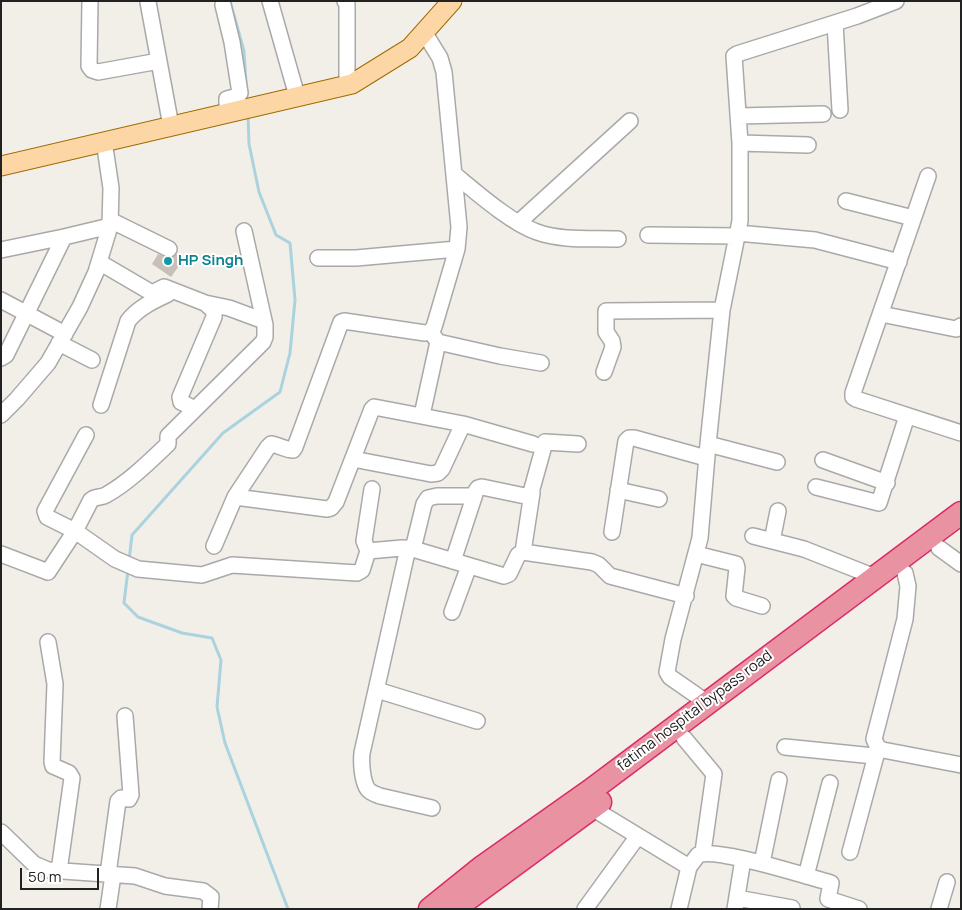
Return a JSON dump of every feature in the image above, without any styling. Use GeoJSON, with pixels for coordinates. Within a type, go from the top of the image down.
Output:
{"type":"FeatureCollection","features":[{"type":"Feature","properties":{"kind":"highway","name":"fatima hospital bypass road"},"geometry":{"type":"LineString","coordinates":[[454,909],[684,738],[740,687],[875,577],[961,513]]}},
{"type":"Feature","properties":{"kind":"highway","name":"fatima hospital bypass road"},"geometry":{"type":"LineString","coordinates":[[430,909],[481,868],[586,794],[706,702],[740,687],[961,532]]}},
{"type":"Feature","properties":{"kind":"main road"},"geometry":{"type":"LineString","coordinates":[[1,166],[352,84],[410,48],[452,1]]}},
{"type":"Feature","properties":{"kind":"street"},"geometry":{"type":"LineString","coordinates":[[90,1],[89,66],[92,70],[98,72],[159,61]]}},
{"type":"Feature","properties":{"kind":"street"},"geometry":{"type":"LineString","coordinates":[[270,1],[291,98]]}},
{"type":"Feature","properties":{"kind":"street"},"geometry":{"type":"LineString","coordinates":[[345,1],[347,4],[347,85]]}},
{"type":"Feature","properties":{"kind":"street"},"geometry":{"type":"LineString","coordinates":[[706,702],[668,675],[673,639],[686,596],[701,530],[707,451],[722,310],[740,214],[740,143],[734,56],[835,24],[896,1]]}},
{"type":"Feature","properties":{"kind":"street"},"geometry":{"type":"LineString","coordinates":[[148,2],[171,126]]}},
{"type":"Feature","properties":{"kind":"street"},"geometry":{"type":"LineString","coordinates":[[223,6],[232,42],[240,93],[238,96],[227,99],[228,112]]}},
{"type":"Feature","properties":{"kind":"street"},"geometry":{"type":"LineString","coordinates":[[835,24],[840,110]]}},
{"type":"Feature","properties":{"kind":"street"},"geometry":{"type":"LineString","coordinates":[[422,415],[434,327],[457,249],[459,227],[444,72],[440,58],[424,32]]}},
{"type":"Feature","properties":{"kind":"street"},"geometry":{"type":"LineString","coordinates":[[738,116],[823,114]]}},
{"type":"Feature","properties":{"kind":"street"},"geometry":{"type":"LineString","coordinates":[[518,223],[630,121]]}},
{"type":"Feature","properties":{"kind":"street"},"geometry":{"type":"LineString","coordinates":[[1,415],[17,400],[48,363],[80,307],[99,262],[110,223],[111,188],[104,141]]}},
{"type":"Feature","properties":{"kind":"street"},"geometry":{"type":"LineString","coordinates":[[740,143],[808,145]]}},
{"type":"Feature","properties":{"kind":"street"},"geometry":{"type":"LineString","coordinates":[[454,174],[518,223],[537,232],[556,236],[618,239]]}},
{"type":"Feature","properties":{"kind":"street"},"geometry":{"type":"LineString","coordinates":[[928,176],[853,397],[856,400],[961,433]]}},
{"type":"Feature","properties":{"kind":"street"},"geometry":{"type":"LineString","coordinates":[[846,201],[914,218]]}},
{"type":"Feature","properties":{"kind":"street"},"geometry":{"type":"LineString","coordinates":[[1,250],[64,237],[110,223],[169,249]]}},
{"type":"Feature","properties":{"kind":"street"},"geometry":{"type":"LineString","coordinates":[[1,554],[48,572],[75,531],[91,500],[107,495],[144,467],[168,444],[168,436],[263,342],[266,331],[244,231]]}},
{"type":"Feature","properties":{"kind":"street"},"geometry":{"type":"LineString","coordinates":[[648,235],[737,234],[815,240],[899,262]]}},
{"type":"Feature","properties":{"kind":"street"},"geometry":{"type":"LineString","coordinates":[[1,358],[6,355],[64,237]]}},
{"type":"Feature","properties":{"kind":"street"},"geometry":{"type":"LineString","coordinates":[[318,258],[356,258],[457,249]]}},
{"type":"Feature","properties":{"kind":"street"},"geometry":{"type":"LineString","coordinates":[[99,262],[152,293],[164,287],[205,303],[229,308],[264,321]]}},
{"type":"Feature","properties":{"kind":"street"},"geometry":{"type":"LineString","coordinates":[[101,405],[128,321],[140,309],[173,290]]}},
{"type":"Feature","properties":{"kind":"street"},"geometry":{"type":"LineString","coordinates":[[1,300],[27,312],[92,360]]}},
{"type":"Feature","properties":{"kind":"street"},"geometry":{"type":"LineString","coordinates":[[195,408],[182,402],[180,397],[214,317],[214,311],[205,303]]}},
{"type":"Feature","properties":{"kind":"street"},"geometry":{"type":"LineString","coordinates":[[604,372],[613,347],[612,341],[606,332],[606,311],[722,310]]}},
{"type":"Feature","properties":{"kind":"street"},"geometry":{"type":"LineString","coordinates":[[881,314],[956,329],[961,326]]}},
{"type":"Feature","properties":{"kind":"street"},"geometry":{"type":"LineString","coordinates":[[214,546],[235,496],[268,447],[271,444],[293,450],[295,447],[341,322],[425,333],[500,356],[541,363]]}},
{"type":"Feature","properties":{"kind":"street"},"geometry":{"type":"LineString","coordinates":[[235,496],[331,508],[336,502],[374,407],[463,424],[533,444]]}},
{"type":"Feature","properties":{"kind":"street"},"geometry":{"type":"LineString","coordinates":[[816,487],[876,504],[881,500],[907,416]]}},
{"type":"Feature","properties":{"kind":"street"},"geometry":{"type":"LineString","coordinates":[[353,459],[431,474],[438,473],[442,469],[463,424]]}},
{"type":"Feature","properties":{"kind":"street"},"geometry":{"type":"LineString","coordinates":[[86,435],[45,511],[47,517],[75,531],[115,559],[138,569],[202,575],[232,565],[357,573],[362,570],[368,551],[364,541],[372,489]]}},
{"type":"Feature","properties":{"kind":"street"},"geometry":{"type":"LineString","coordinates":[[612,532],[626,441],[629,438],[778,462]]}},
{"type":"Feature","properties":{"kind":"street"},"geometry":{"type":"LineString","coordinates":[[523,552],[532,493],[545,442],[578,444]]}},
{"type":"Feature","properties":{"kind":"street"},"geometry":{"type":"LineString","coordinates":[[823,460],[887,482]]}},
{"type":"Feature","properties":{"kind":"street"},"geometry":{"type":"LineString","coordinates":[[453,561],[478,488],[482,487],[525,496],[530,496],[532,493]]}},
{"type":"Feature","properties":{"kind":"street"},"geometry":{"type":"LineString","coordinates":[[618,490],[659,499]]}},
{"type":"Feature","properties":{"kind":"street"},"geometry":{"type":"LineString","coordinates":[[432,808],[373,793],[366,786],[362,753],[411,549],[424,504],[428,498],[437,496],[474,496]]}},
{"type":"Feature","properties":{"kind":"street"},"geometry":{"type":"LineString","coordinates":[[772,540],[778,511]]}},
{"type":"Feature","properties":{"kind":"street"},"geometry":{"type":"LineString","coordinates":[[753,536],[804,549],[875,577]]}},
{"type":"Feature","properties":{"kind":"street"},"geometry":{"type":"LineString","coordinates":[[939,548],[961,564]]}},
{"type":"Feature","properties":{"kind":"street"},"geometry":{"type":"LineString","coordinates":[[368,551],[411,549],[507,576],[518,555],[523,552],[596,563],[610,576],[686,596]]}},
{"type":"Feature","properties":{"kind":"street"},"geometry":{"type":"LineString","coordinates":[[696,554],[736,564],[734,596],[762,606]]}},
{"type":"Feature","properties":{"kind":"street"},"geometry":{"type":"LineString","coordinates":[[452,612],[468,566]]}},
{"type":"Feature","properties":{"kind":"street"},"geometry":{"type":"LineString","coordinates":[[850,852],[876,752],[874,739],[905,618],[908,586],[905,573]]}},
{"type":"Feature","properties":{"kind":"street"},"geometry":{"type":"LineString","coordinates":[[48,642],[55,684],[52,762],[53,766],[69,773],[72,778],[59,871]]}},
{"type":"Feature","properties":{"kind":"street"},"geometry":{"type":"LineString","coordinates":[[377,690],[477,721]]}},
{"type":"Feature","properties":{"kind":"street"},"geometry":{"type":"LineString","coordinates":[[108,909],[118,801],[121,798],[129,799],[132,795],[125,716]]}},
{"type":"Feature","properties":{"kind":"street"},"geometry":{"type":"LineString","coordinates":[[684,738],[714,774],[703,852]]}},
{"type":"Feature","properties":{"kind":"street"},"geometry":{"type":"LineString","coordinates":[[784,747],[876,752],[883,750],[961,765]]}},
{"type":"Feature","properties":{"kind":"street"},"geometry":{"type":"LineString","coordinates":[[762,863],[779,780]]}},
{"type":"Feature","properties":{"kind":"street"},"geometry":{"type":"LineString","coordinates":[[806,876],[830,783]]}},
{"type":"Feature","properties":{"kind":"street"},"geometry":{"type":"LineString","coordinates":[[592,808],[689,868]]}},
{"type":"Feature","properties":{"kind":"street"},"geometry":{"type":"LineString","coordinates":[[1,832],[34,864],[48,870],[135,876],[164,886],[203,891],[211,897],[210,909]]}},
{"type":"Feature","properties":{"kind":"street"},"geometry":{"type":"LineString","coordinates":[[585,909],[638,836]]}},
{"type":"Feature","properties":{"kind":"street"},"geometry":{"type":"LineString","coordinates":[[679,909],[689,868],[698,854],[703,852],[762,863],[831,883],[827,904],[859,909]]}},
{"type":"Feature","properties":{"kind":"street"},"geometry":{"type":"LineString","coordinates":[[742,859],[736,904],[792,908]]}},
{"type":"Feature","properties":{"kind":"street"},"geometry":{"type":"LineString","coordinates":[[939,909],[947,882]]}},
{"type":"Feature","properties":{"kind":"building","name":"HP Singh"},"geometry":{"type":"Polygon","coordinates":[[[158,254],[169,258],[177,254],[184,259],[171,277],[152,264],[158,254]]]}},
{"type":"Feature","properties":{"kind":"waterway"},"geometry":{"type":"LineString","coordinates":[[230,1],[244,51],[246,83]]}},
{"type":"Feature","properties":{"kind":"waterway"},"geometry":{"type":"LineString","coordinates":[[129,561],[132,535],[223,433],[280,392],[290,353],[295,300],[290,243],[276,235],[259,192],[249,144],[248,115]]}},
{"type":"Feature","properties":{"kind":"waterway"},"geometry":{"type":"LineString","coordinates":[[128,570],[124,603],[138,617],[182,633],[212,638],[221,660],[217,707],[225,743],[288,909]]}},
{"type":"Feature","properties":{"kind":"place","name":"HP Singh"},"geometry":{"type":"Point","coordinates":[168,261]}}]}
